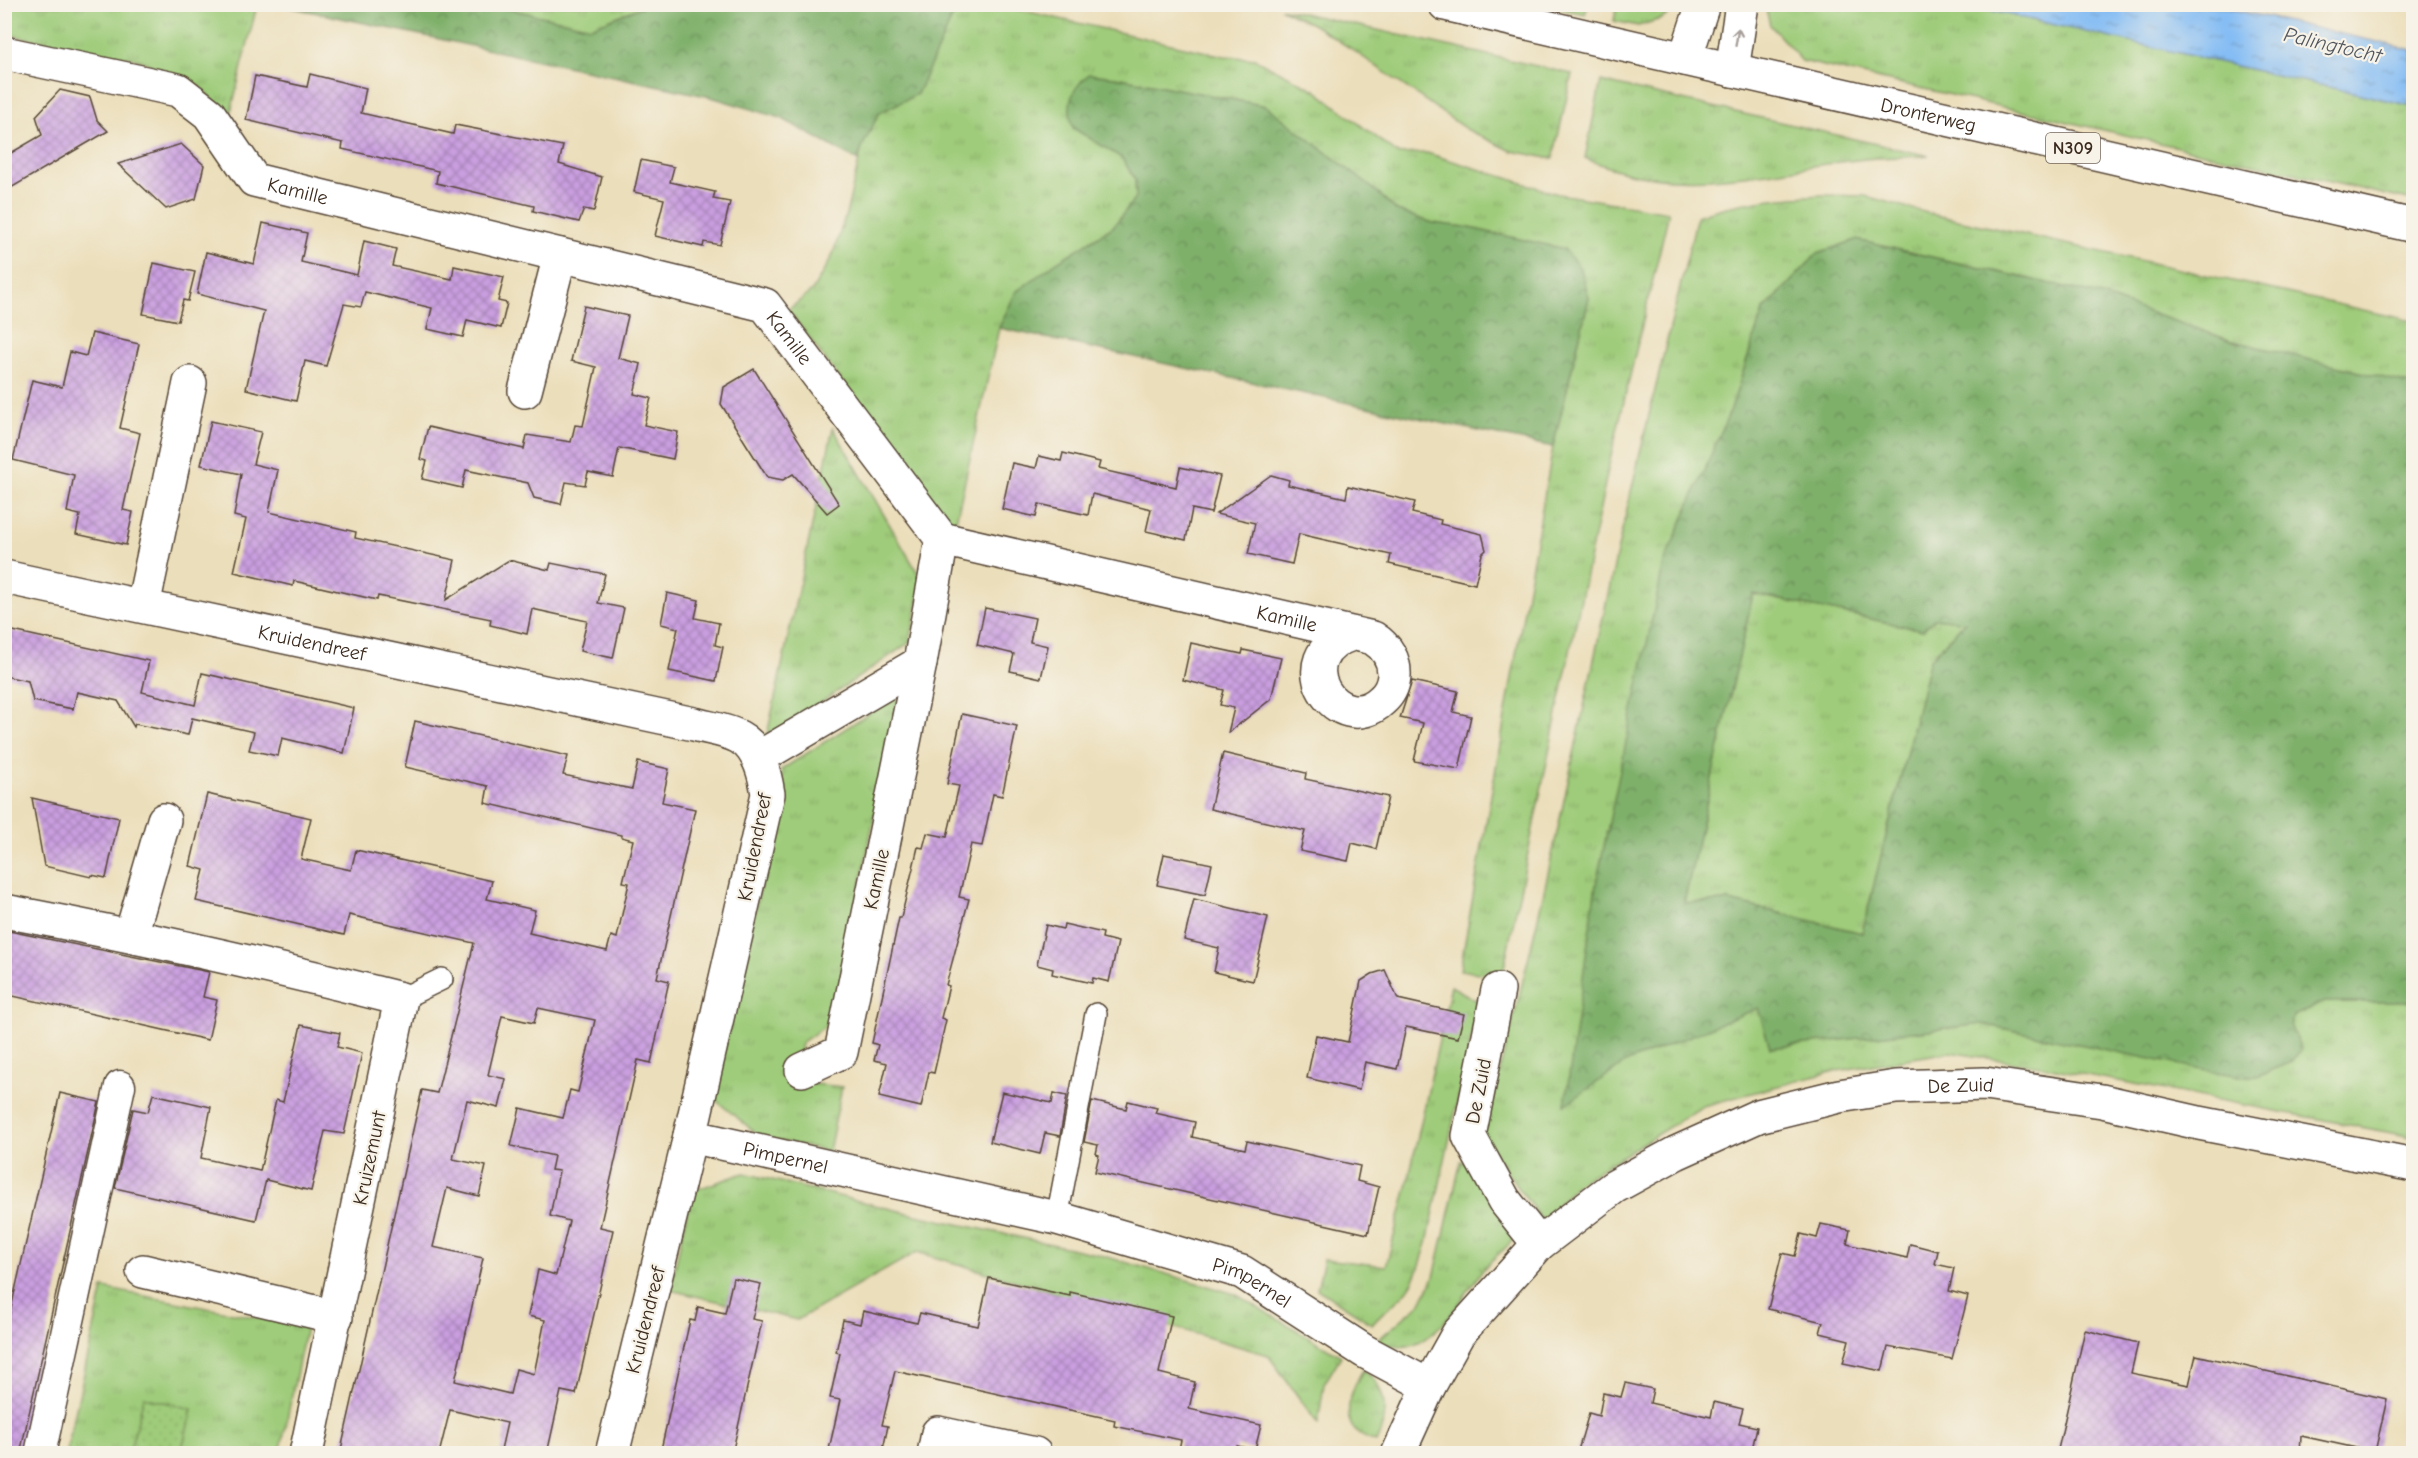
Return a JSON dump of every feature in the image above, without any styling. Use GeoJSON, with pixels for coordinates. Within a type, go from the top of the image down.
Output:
{"type":"FeatureCollection","features":[{"type":"Feature","properties":{"kind":"street","name":"Dronterweg"},"geometry":{"type":"LineString","coordinates":[[1445,4],[2414,226]]}},
{"type":"Feature","properties":{"kind":"street"},"geometry":{"type":"LineString","coordinates":[[1685,59],[1702,4]]}},
{"type":"Feature","properties":{"kind":"street"},"geometry":{"type":"LineString","coordinates":[[1732,70],[1742,4]]}},
{"type":"Feature","properties":{"kind":"street","name":"Kamille"},"geometry":{"type":"LineString","coordinates":[[4,53],[178,90],[209,114],[254,180],[765,305],[942,538],[1352,634]]}},
{"type":"Feature","properties":{"kind":"street"},"geometry":{"type":"LineString","coordinates":[[525,391],[560,255]]}},
{"type":"Feature","properties":{"kind":"street"},"geometry":{"type":"LineString","coordinates":[[143,606],[190,383]]}},
{"type":"Feature","properties":{"kind":"street","name":"Kamille"},"geometry":{"type":"LineString","coordinates":[[802,1070],[841,1052],[920,663],[942,538]]}},
{"type":"Feature","properties":{"kind":"street","name":"Kruidendreef"},"geometry":{"type":"LineString","coordinates":[[4,577],[694,724],[740,737],[753,750],[765,772],[768,794],[690,1136],[612,1454]]}},
{"type":"Feature","properties":{"kind":"street"},"geometry":{"type":"LineString","coordinates":[[758,758],[920,663]]}},
{"type":"Feature","properties":{"kind":"street"},"geometry":{"type":"LineString","coordinates":[[131,935],[164,820]]}},
{"type":"Feature","properties":{"kind":"street"},"geometry":{"type":"LineString","coordinates":[[4,911],[248,960],[401,999]]}},
{"type":"Feature","properties":{"kind":"street","name":"De Zuid"},"geometry":{"type":"LineString","coordinates":[[1498,990],[1468,1136],[1504,1200],[1539,1244]]}},
{"type":"Feature","properties":{"kind":"street","name":"Kruizemunt"},"geometry":{"type":"LineString","coordinates":[[306,1454],[401,999]]}},
{"type":"Feature","properties":{"kind":"street","name":"De Zuid"},"geometry":{"type":"LineString","coordinates":[[1398,1454],[1429,1386],[1458,1334],[1539,1244],[1614,1187],[1676,1153],[1758,1116],[1839,1096],[1896,1087],[1985,1084],[2090,1100],[2414,1165]]}},
{"type":"Feature","properties":{"kind":"street"},"geometry":{"type":"LineString","coordinates":[[40,1454],[120,1086]]}},
{"type":"Feature","properties":{"kind":"street","name":"Pimpernel"},"geometry":{"type":"LineString","coordinates":[[690,1136],[1057,1218],[1242,1272],[1364,1351],[1429,1386]]}},
{"type":"Feature","properties":{"kind":"street"},"geometry":{"type":"LineString","coordinates":[[143,1271],[336,1317]]}},
{"type":"Feature","properties":{"kind":"street"},"geometry":{"type":"LineString","coordinates":[[934,1454],[938,1433],[1035,1454]]}},
{"type":"Feature","properties":{"kind":"lane"},"geometry":{"type":"LineString","coordinates":[[401,999],[442,979]]}},
{"type":"Feature","properties":{"kind":"lane"},"geometry":{"type":"LineString","coordinates":[[1057,1218],[1096,1014]]}},
{"type":"Feature","properties":{"kind":"green space"},"geometry":{"type":"Polygon","coordinates":[[[1617,4],[1685,5],[1661,19],[1638,26],[1614,21],[1617,4]]]}},
{"type":"Feature","properties":{"kind":"green space"},"geometry":{"type":"Polygon","coordinates":[[[4,5],[257,5],[230,116],[198,85],[137,59],[5,34],[4,5]]]}},
{"type":"Feature","properties":{"kind":"green space"},"geometry":{"type":"Polygon","coordinates":[[[280,5],[490,5],[591,27],[646,5],[958,5],[917,94],[879,113],[862,147],[858,161],[781,118],[711,97],[280,5]]]}},
{"type":"Feature","properties":{"kind":"green space"},"geometry":{"type":"Polygon","coordinates":[[[490,5],[646,5],[591,27],[490,5]]]}},
{"type":"Feature","properties":{"kind":"green space"},"geometry":{"type":"Polygon","coordinates":[[[958,5],[998,5],[1224,56],[1255,59],[1315,90],[1398,154],[1427,153],[1558,194],[1669,212],[1610,460],[1502,977],[1460,970],[1553,447],[1589,298],[1564,249],[1465,227],[1433,223],[1397,211],[1376,191],[1266,106],[1089,74],[1073,128],[1122,158],[1135,179],[1136,197],[1113,227],[1057,262],[1016,292],[999,328],[954,530],[788,310],[812,291],[832,257],[847,211],[862,147],[879,113],[917,94],[958,5]]]}},
{"type":"Feature","properties":{"kind":"green space"},"geometry":{"type":"Polygon","coordinates":[[[1542,5],[1588,5],[1585,14],[1542,5]]]}},
{"type":"Feature","properties":{"kind":"green space"},"geometry":{"type":"Polygon","coordinates":[[[1765,5],[1966,5],[2413,106],[2413,201],[1802,61],[1770,25],[1765,5]]]}},
{"type":"Feature","properties":{"kind":"green space"},"geometry":{"type":"Polygon","coordinates":[[[1280,8],[1572,74],[1553,159],[1512,151],[1466,129],[1350,48],[1314,25],[1280,8]]]}},
{"type":"Feature","properties":{"kind":"green space"},"geometry":{"type":"Polygon","coordinates":[[[1089,74],[1266,106],[1376,191],[1397,211],[1433,223],[1465,227],[1564,249],[1581,269],[1589,298],[1553,447],[999,328],[1016,292],[1057,262],[1113,227],[1136,197],[1135,179],[1122,158],[1073,128],[1070,112],[1071,98],[1089,74]]]}},
{"type":"Feature","properties":{"kind":"green space"},"geometry":{"type":"Polygon","coordinates":[[[1601,81],[1929,156],[1865,159],[1724,178],[1654,177],[1619,171],[1585,158],[1601,81]]]}},
{"type":"Feature","properties":{"kind":"green space"},"geometry":{"type":"Polygon","coordinates":[[[1821,195],[1865,196],[1931,214],[2413,321],[2413,385],[2229,340],[2096,294],[1856,240],[1818,253],[1763,311],[1731,409],[1565,1104],[1625,1063],[1759,1007],[1771,1048],[1982,1024],[2240,1076],[2257,1076],[2292,1062],[2293,1016],[2325,1002],[2413,1002],[2413,1137],[2040,1066],[1949,1052],[1831,1072],[1703,1106],[1577,1184],[1542,1221],[1481,1135],[1534,935],[1628,503],[1697,216],[1743,204],[1821,195]]]}},
{"type":"Feature","properties":{"kind":"green space"},"geometry":{"type":"Polygon","coordinates":[[[1856,240],[2096,294],[2229,340],[2413,385],[2413,1002],[2325,1002],[2293,1016],[2291,1027],[2301,1049],[2292,1062],[2257,1076],[2240,1076],[2165,1062],[1982,1024],[1770,1048],[1758,1008],[1625,1063],[1565,1105],[1596,884],[1664,563],[1731,409],[1763,311],[1818,253],[1856,240]],[[1753,594],[1684,903],[1729,901],[1862,933],[1930,659],[1965,622],[1935,618],[1923,630],[1753,594]]]}},
{"type":"Feature","properties":{"kind":"green space"},"geometry":{"type":"Polygon","coordinates":[[[833,428],[922,580],[910,642],[766,740],[833,428]]]}},
{"type":"Feature","properties":{"kind":"green space"},"geometry":{"type":"Polygon","coordinates":[[[1753,594],[1922,630],[1934,618],[1965,621],[1930,659],[1862,933],[1729,901],[1684,903],[1753,594]]]}},
{"type":"Feature","properties":{"kind":"green space"},"geometry":{"type":"Polygon","coordinates":[[[899,694],[833,1021],[801,1043],[795,1082],[842,1087],[829,1151],[761,1137],[713,1098],[783,787],[781,770],[899,694]]]}},
{"type":"Feature","properties":{"kind":"green space"},"geometry":{"type":"Polygon","coordinates":[[[1451,986],[1479,1002],[1427,1243],[1412,1284],[1372,1324],[1317,1289],[1324,1259],[1386,1266],[1406,1191],[1451,986]]]}},
{"type":"Feature","properties":{"kind":"green space"},"geometry":{"type":"Polygon","coordinates":[[[1461,1161],[1475,1166],[1509,1220],[1514,1240],[1486,1266],[1455,1309],[1429,1336],[1415,1344],[1399,1347],[1381,1343],[1380,1338],[1421,1303],[1434,1277],[1461,1161]]]}},
{"type":"Feature","properties":{"kind":"green space"},"geometry":{"type":"Polygon","coordinates":[[[744,1173],[916,1215],[1097,1254],[1235,1294],[1341,1356],[1324,1384],[1318,1424],[1268,1355],[917,1252],[797,1320],[670,1290],[692,1191],[744,1173]]]}},
{"type":"Feature","properties":{"kind":"green space"},"geometry":{"type":"Polygon","coordinates":[[[103,1288],[306,1327],[280,1453],[66,1454],[103,1288]]]}},
{"type":"Feature","properties":{"kind":"green space"},"geometry":{"type":"Polygon","coordinates":[[[1363,1370],[1378,1385],[1384,1403],[1383,1423],[1376,1442],[1358,1433],[1349,1420],[1352,1393],[1363,1370]]]}},
{"type":"Feature","properties":{"kind":"green space"},"geometry":{"type":"Polygon","coordinates":[[[144,1397],[192,1409],[181,1453],[129,1453],[144,1397]]]}},
{"type":"Feature","properties":{"kind":"water","name":"Palingtocht"},"geometry":{"type":"Polygon","coordinates":[[[1966,5],[2214,5],[2413,50],[2413,106],[1966,5]]]}},
{"type":"Feature","properties":{"kind":"building"},"geometry":{"type":"Polygon","coordinates":[[[310,74],[366,88],[361,113],[453,134],[455,125],[563,146],[559,164],[602,177],[594,211],[584,209],[579,222],[533,211],[534,206],[436,183],[438,171],[342,149],[343,143],[246,120],[255,76],[307,87],[310,74]]]}},
{"type":"Feature","properties":{"kind":"building"},"geometry":{"type":"Polygon","coordinates":[[[60,90],[90,97],[97,120],[108,131],[4,192],[4,157],[42,135],[36,116],[60,90]]]}},
{"type":"Feature","properties":{"kind":"building"},"geometry":{"type":"Polygon","coordinates":[[[181,144],[204,165],[196,199],[166,209],[118,164],[181,144]]]}},
{"type":"Feature","properties":{"kind":"building"},"geometry":{"type":"Polygon","coordinates":[[[641,160],[674,167],[670,182],[715,192],[713,199],[730,202],[720,245],[704,242],[703,247],[655,236],[664,199],[634,192],[641,160]]]}},
{"type":"Feature","properties":{"kind":"building"},"geometry":{"type":"Polygon","coordinates":[[[263,223],[307,233],[301,262],[357,275],[364,241],[396,249],[392,266],[452,279],[454,266],[504,277],[498,301],[507,303],[501,328],[467,320],[463,337],[427,329],[432,308],[365,292],[361,307],[344,304],[326,366],[305,361],[296,401],[246,389],[264,311],[197,294],[206,252],[254,264],[263,223]]]}},
{"type":"Feature","properties":{"kind":"building"},"geometry":{"type":"Polygon","coordinates":[[[154,263],[195,272],[188,301],[183,300],[178,321],[143,314],[154,263]]]}},
{"type":"Feature","properties":{"kind":"building"},"geometry":{"type":"Polygon","coordinates":[[[584,306],[628,316],[618,358],[641,364],[634,394],[651,398],[644,425],[678,432],[673,459],[619,448],[613,477],[588,472],[585,485],[566,482],[561,504],[534,498],[528,483],[466,470],[462,488],[422,479],[427,461],[420,459],[428,427],[524,449],[527,435],[571,442],[575,425],[583,426],[596,367],[571,361],[584,306]]]}},
{"type":"Feature","properties":{"kind":"building"},"geometry":{"type":"Polygon","coordinates":[[[92,333],[139,344],[120,428],[140,433],[123,510],[133,512],[126,545],[76,534],[80,515],[67,512],[74,475],[13,460],[32,380],[62,387],[70,352],[86,356],[92,333]]]}},
{"type":"Feature","properties":{"kind":"building"},"geometry":{"type":"Polygon","coordinates":[[[754,369],[839,504],[827,513],[793,474],[783,480],[767,477],[721,404],[724,387],[754,369]]]}},
{"type":"Feature","properties":{"kind":"building"},"geometry":{"type":"Polygon","coordinates":[[[211,421],[261,432],[253,464],[278,470],[269,512],[356,532],[355,538],[455,560],[446,600],[509,560],[549,570],[551,563],[605,574],[598,603],[624,608],[613,658],[580,651],[587,621],[532,609],[527,634],[490,625],[491,619],[378,596],[377,600],[294,581],[293,586],[234,572],[246,519],[234,516],[241,474],[201,465],[211,421]]]}},
{"type":"Feature","properties":{"kind":"building"},"geometry":{"type":"Polygon","coordinates":[[[1063,453],[1100,462],[1098,469],[1176,487],[1180,467],[1220,476],[1211,513],[1192,509],[1186,540],[1146,531],[1151,509],[1092,494],[1088,515],[1039,504],[1036,517],[1002,509],[1012,463],[1036,468],[1039,456],[1061,461],[1063,453]]]}},
{"type":"Feature","properties":{"kind":"building"},"geometry":{"type":"Polygon","coordinates":[[[1271,475],[1289,480],[1288,485],[1346,498],[1348,486],[1415,502],[1412,513],[1441,520],[1440,524],[1482,534],[1486,550],[1482,554],[1475,584],[1389,564],[1391,555],[1299,534],[1292,564],[1248,554],[1255,523],[1216,514],[1271,475]]]}},
{"type":"Feature","properties":{"kind":"building"},"geometry":{"type":"Polygon","coordinates":[[[667,593],[699,600],[695,618],[719,623],[715,645],[723,647],[716,681],[669,671],[678,628],[661,624],[667,593]]]}},
{"type":"Feature","properties":{"kind":"building"},"geometry":{"type":"Polygon","coordinates":[[[985,608],[1035,618],[1030,642],[1048,646],[1041,678],[1010,671],[1014,654],[977,645],[985,608]]]}},
{"type":"Feature","properties":{"kind":"building"},"geometry":{"type":"Polygon","coordinates":[[[4,629],[149,661],[142,692],[195,705],[202,673],[354,708],[344,753],[282,738],[278,756],[249,750],[254,732],[192,718],[188,735],[135,724],[134,727],[118,701],[77,692],[73,709],[33,701],[28,681],[4,676],[4,629]]]}},
{"type":"Feature","properties":{"kind":"building"},"geometry":{"type":"Polygon","coordinates":[[[1191,643],[1242,654],[1243,650],[1281,658],[1271,699],[1228,733],[1234,708],[1220,705],[1224,690],[1183,680],[1191,643]]]}},
{"type":"Feature","properties":{"kind":"building"},"geometry":{"type":"Polygon","coordinates":[[[1412,681],[1458,691],[1453,712],[1471,716],[1459,769],[1414,761],[1423,723],[1400,718],[1412,681]]]}},
{"type":"Feature","properties":{"kind":"building"},"geometry":{"type":"Polygon","coordinates":[[[962,714],[1017,726],[1002,796],[993,794],[982,846],[971,844],[959,897],[969,899],[946,985],[949,986],[941,1018],[946,1020],[934,1073],[929,1072],[921,1107],[879,1097],[887,1063],[874,1060],[878,1045],[872,1043],[899,918],[901,918],[918,847],[923,848],[927,833],[947,837],[959,786],[947,784],[962,714]]]}},
{"type":"Feature","properties":{"kind":"building"},"geometry":{"type":"Polygon","coordinates":[[[415,721],[568,756],[563,775],[632,789],[638,762],[669,769],[662,802],[695,809],[657,978],[669,981],[651,1063],[638,1060],[600,1227],[613,1230],[576,1394],[561,1391],[547,1454],[500,1454],[507,1423],[450,1410],[439,1454],[340,1454],[422,1090],[437,1093],[474,943],[349,915],[344,935],[196,901],[204,870],[190,866],[207,794],[311,818],[301,859],[351,870],[356,850],[492,881],[487,899],[535,910],[529,933],[607,951],[611,936],[617,938],[629,883],[623,882],[633,840],[621,837],[621,835],[485,803],[488,786],[405,767],[415,721]],[[538,1008],[534,1023],[502,1016],[488,1075],[506,1079],[499,1108],[467,1100],[453,1159],[486,1166],[479,1196],[447,1188],[433,1247],[483,1258],[455,1381],[510,1394],[516,1369],[534,1374],[545,1320],[528,1316],[538,1270],[556,1275],[569,1221],[550,1216],[559,1171],[551,1170],[554,1156],[511,1146],[520,1108],[563,1118],[570,1090],[578,1092],[595,1020],[538,1008]]]}},
{"type":"Feature","properties":{"kind":"building"},"geometry":{"type":"Polygon","coordinates":[[[1223,753],[1306,773],[1305,779],[1388,797],[1376,849],[1352,843],[1348,861],[1300,851],[1305,831],[1210,809],[1223,753]]]}},
{"type":"Feature","properties":{"kind":"building"},"geometry":{"type":"Polygon","coordinates":[[[32,798],[119,818],[106,878],[92,875],[91,877],[44,866],[32,798]]]}},
{"type":"Feature","properties":{"kind":"building"},"geometry":{"type":"Polygon","coordinates":[[[1164,854],[1212,864],[1205,895],[1157,885],[1164,854]]]}},
{"type":"Feature","properties":{"kind":"building"},"geometry":{"type":"Polygon","coordinates":[[[1194,899],[1268,917],[1253,981],[1214,972],[1219,948],[1184,940],[1194,899]]]}},
{"type":"Feature","properties":{"kind":"building"},"geometry":{"type":"Polygon","coordinates":[[[1064,924],[1103,933],[1102,938],[1118,942],[1109,982],[1093,978],[1092,983],[1052,974],[1053,969],[1037,965],[1046,925],[1063,929],[1064,924]]]}},
{"type":"Feature","properties":{"kind":"building"},"geometry":{"type":"Polygon","coordinates":[[[4,930],[209,972],[203,997],[217,1000],[208,1040],[4,994],[4,930]]]}},
{"type":"Feature","properties":{"kind":"building"},"geometry":{"type":"Polygon","coordinates":[[[1385,970],[1398,999],[1464,1014],[1458,1038],[1406,1027],[1397,1069],[1365,1062],[1359,1090],[1307,1078],[1316,1035],[1348,1042],[1361,981],[1385,970]]]}},
{"type":"Feature","properties":{"kind":"building"},"geometry":{"type":"Polygon","coordinates":[[[301,1025],[340,1033],[337,1047],[362,1053],[344,1134],[325,1131],[311,1191],[266,1180],[256,1220],[115,1188],[133,1109],[148,1112],[153,1094],[211,1107],[201,1158],[260,1171],[276,1100],[283,1102],[301,1025]]]}},
{"type":"Feature","properties":{"kind":"building"},"geometry":{"type":"Polygon","coordinates":[[[1002,1092],[1052,1103],[1054,1093],[1067,1096],[1060,1136],[1045,1133],[1040,1154],[990,1142],[1002,1092]]]}},
{"type":"Feature","properties":{"kind":"building"},"geometry":{"type":"Polygon","coordinates":[[[60,1093],[99,1102],[20,1454],[4,1454],[4,1339],[60,1093]]]}},
{"type":"Feature","properties":{"kind":"building"},"geometry":{"type":"Polygon","coordinates":[[[1092,1101],[1126,1109],[1128,1101],[1157,1108],[1155,1113],[1195,1122],[1192,1137],[1245,1149],[1247,1141],[1360,1166],[1357,1181],[1379,1187],[1368,1234],[1095,1172],[1099,1155],[1096,1154],[1098,1145],[1084,1142],[1092,1101]]]}},
{"type":"Feature","properties":{"kind":"building"},"geometry":{"type":"Polygon","coordinates":[[[1821,1224],[1850,1230],[1847,1244],[1907,1258],[1910,1244],[1938,1251],[1935,1264],[1954,1268],[1949,1291],[1968,1296],[1952,1359],[1888,1347],[1882,1371],[1843,1363],[1849,1340],[1820,1333],[1823,1322],[1768,1309],[1782,1253],[1795,1256],[1801,1234],[1817,1238],[1821,1224]]]}},
{"type":"Feature","properties":{"kind":"building"},"geometry":{"type":"Polygon","coordinates":[[[733,1278],[761,1284],[752,1319],[762,1321],[732,1454],[660,1454],[690,1320],[695,1321],[698,1307],[725,1313],[733,1278]]]}},
{"type":"Feature","properties":{"kind":"building"},"geometry":{"type":"Polygon","coordinates":[[[989,1278],[1070,1296],[1070,1292],[1172,1316],[1159,1373],[1195,1382],[1189,1409],[1261,1425],[1255,1450],[1237,1446],[1236,1454],[1178,1454],[1181,1440],[1114,1426],[1115,1420],[895,1371],[882,1425],[888,1426],[882,1454],[828,1454],[840,1400],[830,1398],[840,1353],[836,1352],[843,1320],[860,1324],[863,1311],[917,1323],[920,1313],[978,1326],[989,1278]]]}},
{"type":"Feature","properties":{"kind":"building"},"geometry":{"type":"Polygon","coordinates":[[[2085,1330],[2138,1343],[2131,1373],[2189,1385],[2196,1355],[2387,1399],[2375,1452],[2301,1436],[2300,1454],[2057,1454],[2085,1330]]]}},
{"type":"Feature","properties":{"kind":"building"},"geometry":{"type":"Polygon","coordinates":[[[1625,1383],[1653,1389],[1650,1403],[1711,1417],[1714,1402],[1743,1409],[1739,1423],[1757,1427],[1751,1454],[1577,1454],[1589,1413],[1599,1416],[1603,1393],[1621,1397],[1625,1383]]]}}]}
